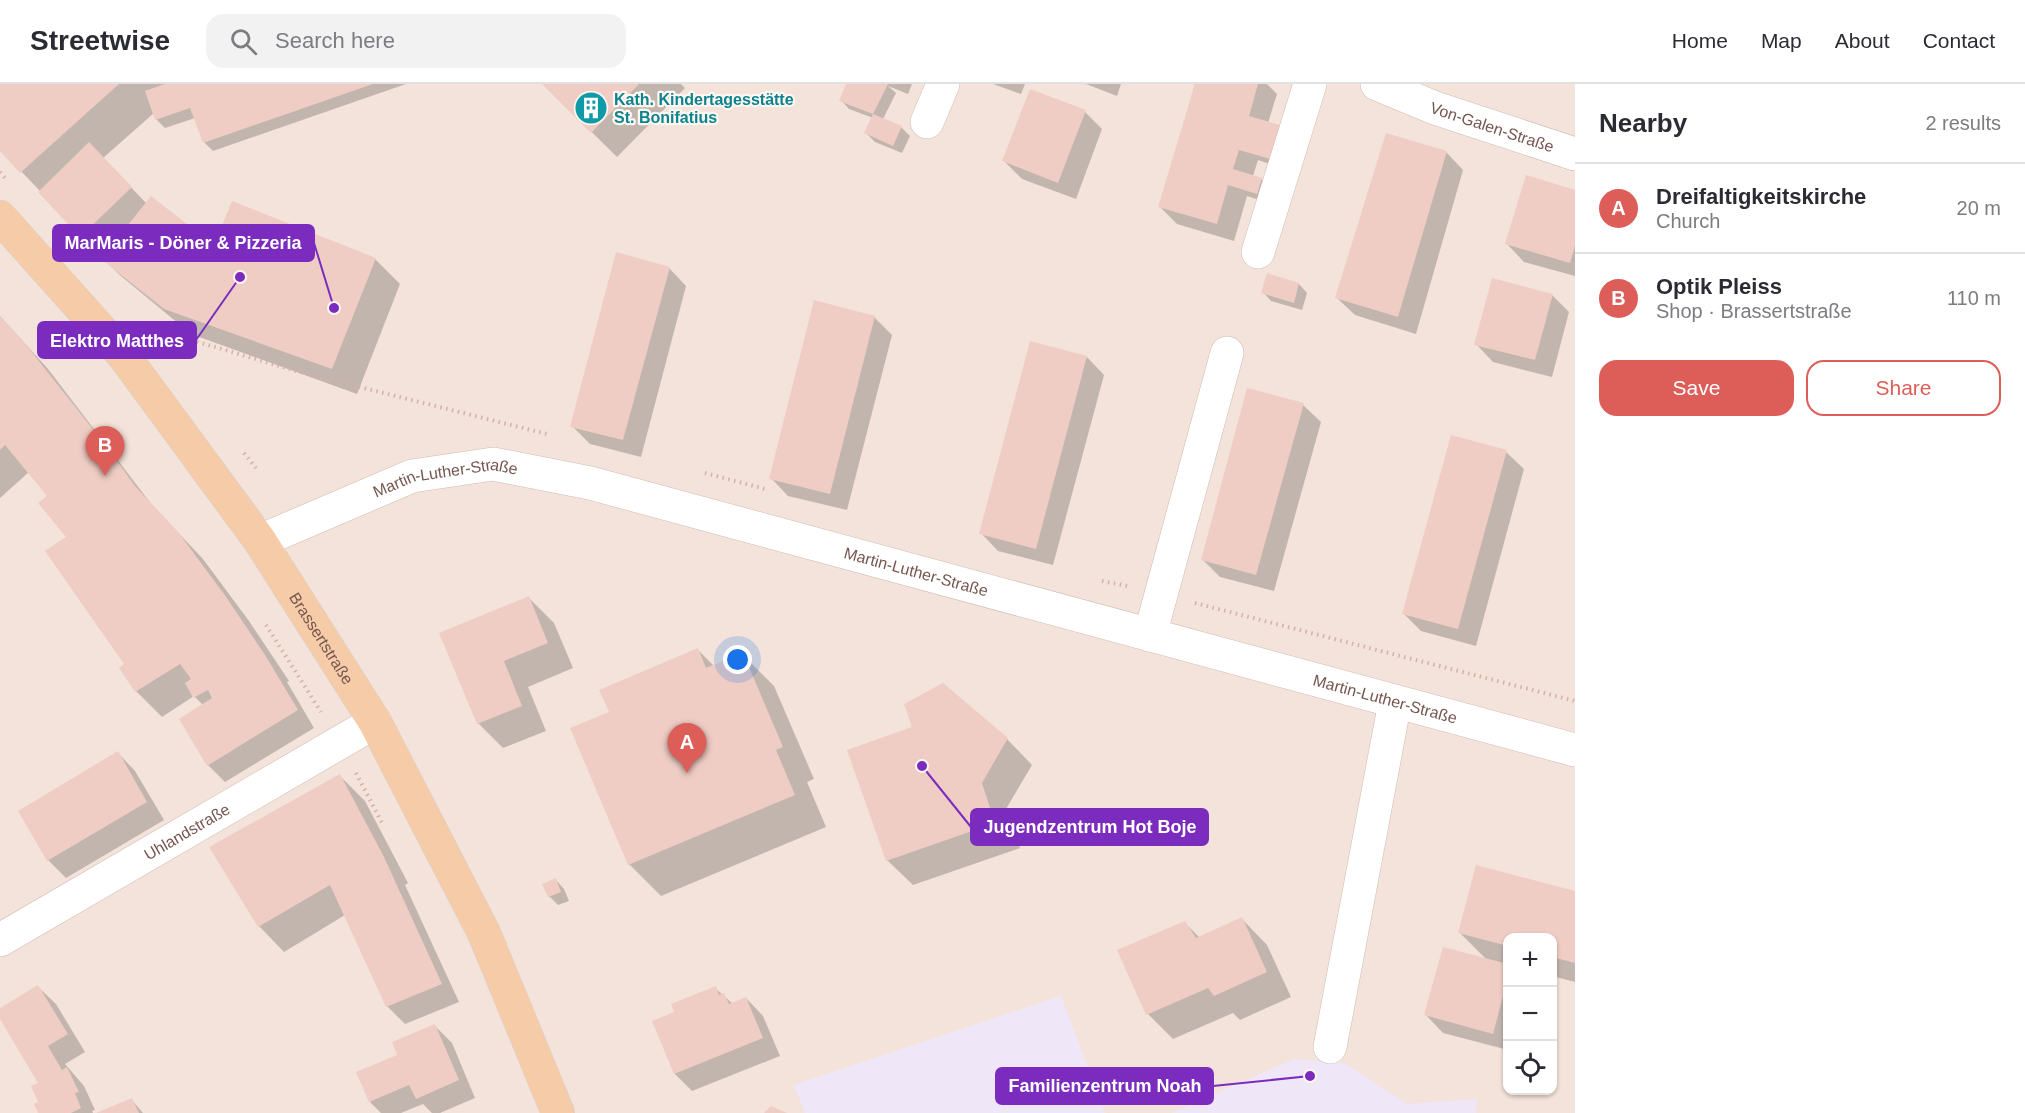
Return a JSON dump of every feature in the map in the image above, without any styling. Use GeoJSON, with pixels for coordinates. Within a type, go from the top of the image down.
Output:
{"type":"FeatureCollection","features":[{"type":"Feature","properties":{"kind":"main road","name":"Brassertstraße"},"geometry":{"type":"LineString","coordinates":[[0,217],[124,356],[260,541],[375,722],[484,933],[558,1113]]}},
{"type":"Feature","properties":{"kind":"street"},"geometry":{"type":"LineString","coordinates":[[927,122],[943,84]]}},
{"type":"Feature","properties":{"kind":"street"},"geometry":{"type":"LineString","coordinates":[[1258,252],[1310,84]]}},
{"type":"Feature","properties":{"kind":"street","name":"Von-Galen-Straße"},"geometry":{"type":"LineString","coordinates":[[1377,84],[1435,108],[1575,154]]}},
{"type":"Feature","properties":{"kind":"street"},"geometry":{"type":"LineString","coordinates":[[1150,635],[1227,353]]}},
{"type":"Feature","properties":{"kind":"street","name":"Martin-Luther-Straße"},"geometry":{"type":"LineString","coordinates":[[260,541],[412,476],[493,464],[590,483],[1575,750]]}},
{"type":"Feature","properties":{"kind":"street"},"geometry":{"type":"LineString","coordinates":[[1330,1047],[1395,702]]}},
{"type":"Feature","properties":{"kind":"street","name":"Uhlandstraße"},"geometry":{"type":"LineString","coordinates":[[0,940],[375,722]]}},
{"type":"Feature","properties":{"kind":"path"},"geometry":{"type":"LineString","coordinates":[[0,172],[14,188]]}},
{"type":"Feature","properties":{"kind":"path"},"geometry":{"type":"LineString","coordinates":[[145,322],[153,330],[296,371],[554,436]]}},
{"type":"Feature","properties":{"kind":"path"},"geometry":{"type":"LineString","coordinates":[[696,471],[773,491]]}},
{"type":"Feature","properties":{"kind":"path"},"geometry":{"type":"LineString","coordinates":[[1096,579],[1575,701]]}},
{"type":"Feature","properties":{"kind":"path"},"geometry":{"type":"LineString","coordinates":[[264,622],[339,742],[383,825]]}},
{"type":"Feature","properties":{"kind":"shaded area"},"geometry":{"type":"Polygon","coordinates":[[[0,84],[1575,84],[1575,1113],[0,1113],[0,84]]]}},
{"type":"Feature","properties":{"kind":"shaded area"},"geometry":{"type":"Polygon","coordinates":[[[1061,996],[1105,1113],[805,1113],[794,1085],[1061,996]]]}},
{"type":"Feature","properties":{"kind":"shaded area"},"geometry":{"type":"Polygon","coordinates":[[[1294,1059],[1345,1063],[1407,1104],[1477,1099],[1476,1113],[1171,1113],[1294,1059]]]}},
{"type":"Feature","properties":{"kind":"building"},"geometry":{"type":"Polygon","coordinates":[[[0,84],[119,84],[20,173],[0,151],[0,84]]]}},
{"type":"Feature","properties":{"kind":"building"},"geometry":{"type":"Polygon","coordinates":[[[165,84],[373,84],[203,143],[190,108],[155,120],[145,91],[165,84]]]}},
{"type":"Feature","properties":{"kind":"building","name":"Kath. Kindertagesstätte St. Bonifatius"},"geometry":{"type":"Polygon","coordinates":[[[542,84],[639,84],[591,133],[542,84]]]}},
{"type":"Feature","properties":{"kind":"building"},"geometry":{"type":"Polygon","coordinates":[[[846,84],[888,84],[873,114],[839,101],[846,84]]]}},
{"type":"Feature","properties":{"kind":"building"},"geometry":{"type":"Polygon","coordinates":[[[1195,84],[1258,84],[1249,116],[1280,125],[1270,159],[1239,150],[1233,169],[1262,178],[1257,194],[1228,185],[1217,224],[1158,207],[1195,84]]]}},
{"type":"Feature","properties":{"kind":"building"},"geometry":{"type":"Polygon","coordinates":[[[1030,89],[1086,110],[1058,183],[1002,161],[1030,89]]]}},
{"type":"Feature","properties":{"kind":"building"},"geometry":{"type":"Polygon","coordinates":[[[873,114],[902,126],[893,146],[864,133],[873,114]]]}},
{"type":"Feature","properties":{"kind":"building"},"geometry":{"type":"Polygon","coordinates":[[[1386,133],[1447,151],[1398,317],[1335,298],[1386,133]]]}},
{"type":"Feature","properties":{"kind":"building"},"geometry":{"type":"Polygon","coordinates":[[[89,142],[132,187],[80,237],[38,192],[89,142]]]}},
{"type":"Feature","properties":{"kind":"building"},"geometry":{"type":"Polygon","coordinates":[[[1526,175],[1575,190],[1575,245],[1570,263],[1505,244],[1526,175]]]}},
{"type":"Feature","properties":{"kind":"building"},"geometry":{"type":"Polygon","coordinates":[[[151,196],[214,245],[232,201],[376,258],[332,369],[164,309],[101,259],[151,196]]]}},
{"type":"Feature","properties":{"kind":"building"},"geometry":{"type":"Polygon","coordinates":[[[616,252],[670,267],[623,440],[570,427],[616,252]]]}},
{"type":"Feature","properties":{"kind":"building"},"geometry":{"type":"Polygon","coordinates":[[[1267,273],[1299,283],[1294,303],[1261,293],[1267,273]]]}},
{"type":"Feature","properties":{"kind":"building"},"geometry":{"type":"Polygon","coordinates":[[[1492,278],[1553,294],[1535,360],[1474,345],[1492,278]]]}},
{"type":"Feature","properties":{"kind":"building"},"geometry":{"type":"Polygon","coordinates":[[[814,300],[875,316],[830,494],[769,479],[814,300]]]}},
{"type":"Feature","properties":{"kind":"building"},"geometry":{"type":"Polygon","coordinates":[[[0,316],[23,341],[135,486],[178,532],[224,594],[298,710],[207,766],[179,719],[212,698],[208,690],[193,698],[185,683],[191,679],[180,664],[135,692],[119,668],[124,664],[45,551],[66,537],[38,503],[47,496],[5,445],[0,450],[0,316]]]}},
{"type":"Feature","properties":{"kind":"building"},"geometry":{"type":"Polygon","coordinates":[[[1030,341],[1087,356],[1036,549],[979,534],[1030,341]]]}},
{"type":"Feature","properties":{"kind":"building"},"geometry":{"type":"Polygon","coordinates":[[[1247,388],[1304,403],[1256,575],[1201,560],[1247,388]]]}},
{"type":"Feature","properties":{"kind":"building"},"geometry":{"type":"Polygon","coordinates":[[[1451,435],[1507,450],[1458,629],[1402,614],[1451,435]]]}},
{"type":"Feature","properties":{"kind":"building"},"geometry":{"type":"Polygon","coordinates":[[[529,596],[548,643],[504,661],[522,706],[477,724],[439,633],[529,596]]]}},
{"type":"Feature","properties":{"kind":"building"},"geometry":{"type":"Polygon","coordinates":[[[698,648],[706,668],[743,653],[783,747],[776,750],[795,795],[628,865],[570,728],[609,712],[599,690],[698,648]]]}},
{"type":"Feature","properties":{"kind":"building"},"geometry":{"type":"Polygon","coordinates":[[[943,683],[1008,738],[982,783],[995,823],[886,861],[847,750],[912,727],[904,704],[943,683]]]}},
{"type":"Feature","properties":{"kind":"building"},"geometry":{"type":"Polygon","coordinates":[[[118,751],[147,802],[47,861],[18,811],[118,751]]]}},
{"type":"Feature","properties":{"kind":"building"},"geometry":{"type":"Polygon","coordinates":[[[340,774],[384,857],[442,984],[386,1007],[330,885],[258,927],[209,847],[340,774]]]}},
{"type":"Feature","properties":{"kind":"building"},"geometry":{"type":"Polygon","coordinates":[[[1476,865],[1575,891],[1575,963],[1557,958],[1557,933],[1503,933],[1503,945],[1458,933],[1476,865]]]}},
{"type":"Feature","properties":{"kind":"building"},"geometry":{"type":"Polygon","coordinates":[[[556,878],[561,892],[548,897],[542,884],[556,878]]]}},
{"type":"Feature","properties":{"kind":"building"},"geometry":{"type":"Polygon","coordinates":[[[1242,917],[1267,972],[1214,996],[1208,988],[1146,1015],[1117,950],[1185,921],[1196,938],[1242,917]]]}},
{"type":"Feature","properties":{"kind":"building"},"geometry":{"type":"Polygon","coordinates":[[[1443,947],[1503,963],[1503,996],[1493,1034],[1424,1015],[1443,947]]]}},
{"type":"Feature","properties":{"kind":"building"},"geometry":{"type":"Polygon","coordinates":[[[38,985],[68,1034],[48,1046],[62,1070],[67,1067],[79,1092],[75,1093],[81,1108],[71,1113],[38,1113],[34,1104],[38,1102],[31,1086],[38,1083],[0,1019],[0,1008],[38,985]]]}},
{"type":"Feature","properties":{"kind":"building"},"geometry":{"type":"Polygon","coordinates":[[[716,986],[719,995],[724,993],[729,1004],[746,997],[763,1038],[674,1074],[652,1021],[674,1012],[671,1004],[716,986]]]}},
{"type":"Feature","properties":{"kind":"building"},"geometry":{"type":"Polygon","coordinates":[[[435,1024],[459,1080],[416,1099],[409,1085],[369,1102],[356,1072],[397,1055],[392,1042],[435,1024]]]}},
{"type":"Feature","properties":{"kind":"building"},"geometry":{"type":"Polygon","coordinates":[[[132,1098],[139,1113],[96,1113],[132,1098]]]}},
{"type":"Feature","properties":{"kind":"building"},"geometry":{"type":"Polygon","coordinates":[[[771,1106],[787,1113],[764,1113],[771,1106]]]}},
{"type":"Feature","properties":{"kind":"place","name":"Kath. Kindertagesstätte St. Bonifatius"},"geometry":{"type":"Point","coordinates":[591,108]}},
{"type":"Feature","properties":{"kind":"place","name":"Elektro Matthes"},"geometry":{"type":"Point","coordinates":[240,277]}},
{"type":"Feature","properties":{"kind":"place","name":"MarMaris - Döner & Pizzeria"},"geometry":{"type":"Point","coordinates":[334,308]}},
{"type":"Feature","properties":{"kind":"place","name":"Optik Pleiss"},"geometry":{"type":"Point","coordinates":[105,476]}},
{"type":"Feature","properties":{"kind":"place","name":"Jugendzentrum Hot Boje"},"geometry":{"type":"Point","coordinates":[922,766]}},
{"type":"Feature","properties":{"kind":"place","name":"Dreifaltigkeitskirche"},"geometry":{"type":"Point","coordinates":[687,773]}},
{"type":"Feature","properties":{"kind":"place","name":"Familienzentrum Noah"},"geometry":{"type":"Point","coordinates":[1310,1076]}}]}
